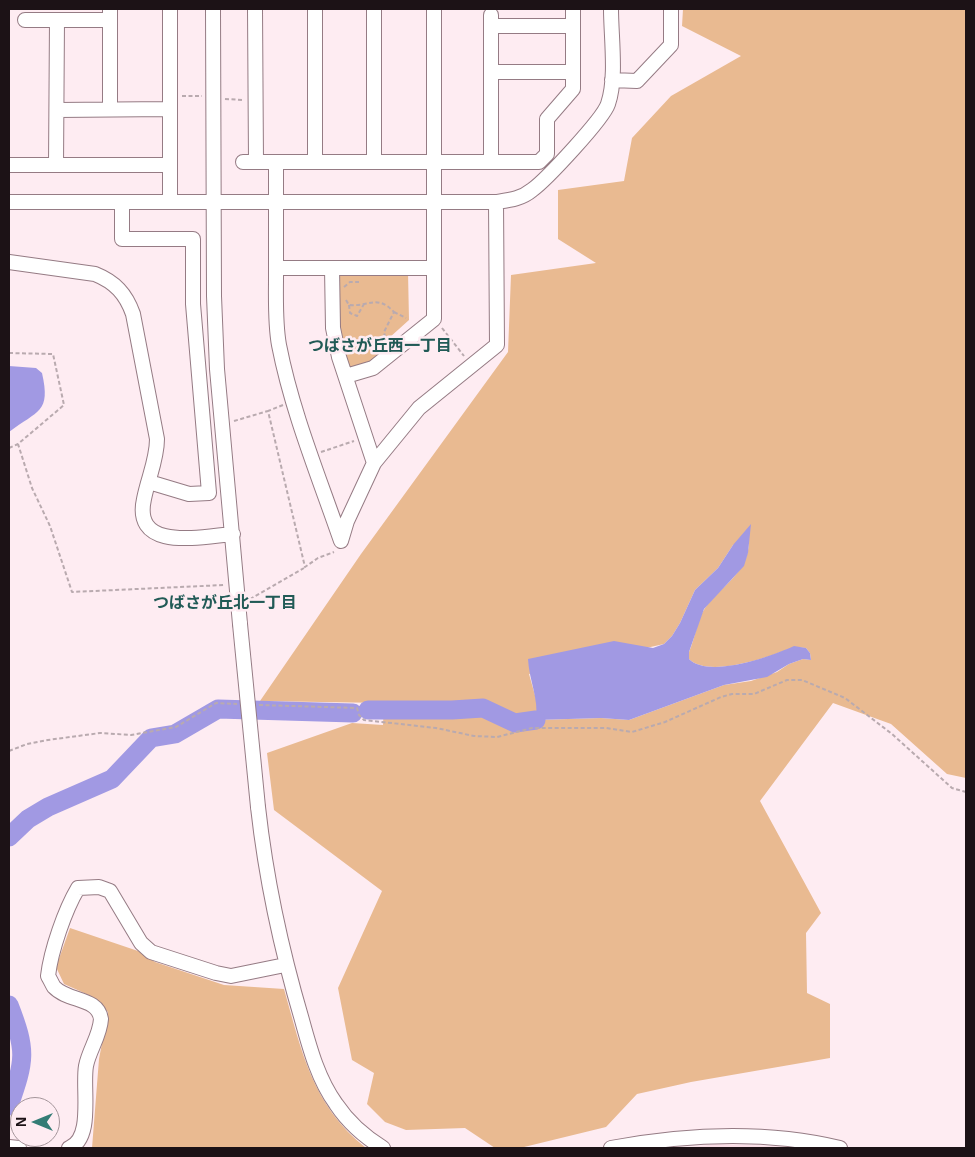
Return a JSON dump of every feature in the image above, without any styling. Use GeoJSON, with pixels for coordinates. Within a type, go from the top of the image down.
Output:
{"type":"FeatureCollection","features":[{"type":"Feature","properties":{"kind":"street"},"geometry":{"type":"LineString","coordinates":[[170,9],[170,202]]}},
{"type":"Feature","properties":{"kind":"street"},"geometry":{"type":"LineString","coordinates":[[213,9],[215,314],[222,425],[238,604],[264,860],[286,965],[320,1078],[336,1104],[352,1124],[370,1140],[383,1148]]}},
{"type":"Feature","properties":{"kind":"street"},"geometry":{"type":"LineString","coordinates":[[256,9],[256,100],[249,162],[539,162],[547,154],[547,119],[573,89],[573,9]]}},
{"type":"Feature","properties":{"kind":"street"},"geometry":{"type":"LineString","coordinates":[[315,9],[315,162]]}},
{"type":"Feature","properties":{"kind":"street"},"geometry":{"type":"LineString","coordinates":[[374,9],[374,162]]}},
{"type":"Feature","properties":{"kind":"street"},"geometry":{"type":"LineString","coordinates":[[346,376],[373,368],[434,319],[434,9]]}},
{"type":"Feature","properties":{"kind":"street"},"geometry":{"type":"LineString","coordinates":[[9,202],[496,202],[515,200],[532,190],[585,135],[607,106],[612,80],[611,9]]}},
{"type":"Feature","properties":{"kind":"street"},"geometry":{"type":"LineString","coordinates":[[612,80],[637,81],[671,45],[671,9]]}},
{"type":"Feature","properties":{"kind":"street"},"geometry":{"type":"LineString","coordinates":[[25,20],[57,20],[110,14],[110,110]]}},
{"type":"Feature","properties":{"kind":"street"},"geometry":{"type":"LineString","coordinates":[[56,165],[57,20]]}},
{"type":"Feature","properties":{"kind":"street"},"geometry":{"type":"LineString","coordinates":[[491,162],[491,21],[573,26]]}},
{"type":"Feature","properties":{"kind":"street"},"geometry":{"type":"LineString","coordinates":[[491,72],[573,72]]}},
{"type":"Feature","properties":{"kind":"street"},"geometry":{"type":"LineString","coordinates":[[56,110],[110,110],[170,103]]}},
{"type":"Feature","properties":{"kind":"street"},"geometry":{"type":"LineString","coordinates":[[276,162],[276,268],[279,344],[294,401],[340,541]]}},
{"type":"Feature","properties":{"kind":"street"},"geometry":{"type":"LineString","coordinates":[[9,165],[170,165]]}},
{"type":"Feature","properties":{"kind":"street"},"geometry":{"type":"LineString","coordinates":[[122,202],[122,239],[193,239],[193,304],[209,493],[189,494],[149,482]]}},
{"type":"Feature","properties":{"kind":"street"},"geometry":{"type":"LineString","coordinates":[[340,541],[347,521],[374,463],[419,408],[497,345],[496,202]]}},
{"type":"Feature","properties":{"kind":"street"},"geometry":{"type":"LineString","coordinates":[[9,262],[95,274],[107,279],[128,300],[133,314],[157,439],[157,456],[143,510],[145,519],[156,533],[164,538],[175,539],[232,534]]}},
{"type":"Feature","properties":{"kind":"street"},"geometry":{"type":"LineString","coordinates":[[276,268],[434,268]]}},
{"type":"Feature","properties":{"kind":"street"},"geometry":{"type":"LineString","coordinates":[[332,268],[333,328],[346,376],[374,463]]}},
{"type":"Feature","properties":{"kind":"street"},"geometry":{"type":"LineString","coordinates":[[69,1148],[80,1141],[84,1131],[85,1069],[101,1019],[100,1011],[94,1006],[54,987],[48,976],[64,922],[78,888],[99,887],[110,891],[142,944],[151,952],[231,976],[286,965]]}},
{"type":"Feature","properties":{"kind":"street"},"geometry":{"type":"LineString","coordinates":[[610,1148],[666,1139],[710,1136],[755,1137],[840,1148]]}},
{"type":"Feature","properties":{"kind":"street"},"geometry":{"type":"LineString","coordinates":[[9,1147],[19,1148]]}},
{"type":"Feature","properties":{"kind":"path"},"geometry":{"type":"LineString","coordinates":[[170,103],[213,98],[256,100]]}},
{"type":"Feature","properties":{"kind":"path"},"geometry":{"type":"LineString","coordinates":[[343,288],[350,282],[359,282]]}},
{"type":"Feature","properties":{"kind":"path"},"geometry":{"type":"LineString","coordinates":[[343,296],[349,305],[350,313],[357,316],[364,303]]}},
{"type":"Feature","properties":{"kind":"path"},"geometry":{"type":"LineString","coordinates":[[349,305],[378,302],[387,305],[394,312],[406,318]]}},
{"type":"Feature","properties":{"kind":"path"},"geometry":{"type":"LineString","coordinates":[[393,352],[384,338],[384,332],[394,312]]}},
{"type":"Feature","properties":{"kind":"path"},"geometry":{"type":"LineString","coordinates":[[434,319],[472,366]]}},
{"type":"Feature","properties":{"kind":"path"},"geometry":{"type":"LineString","coordinates":[[9,353],[53,354],[64,405],[18,444],[9,448]]}},
{"type":"Feature","properties":{"kind":"path"},"geometry":{"type":"LineString","coordinates":[[222,425],[294,401]]}},
{"type":"Feature","properties":{"kind":"path"},"geometry":{"type":"LineString","coordinates":[[268,411],[305,567]]}},
{"type":"Feature","properties":{"kind":"path"},"geometry":{"type":"LineString","coordinates":[[312,454],[366,437]]}},
{"type":"Feature","properties":{"kind":"path"},"geometry":{"type":"LineString","coordinates":[[18,444],[32,488],[50,526],[72,592],[237,585]]}},
{"type":"Feature","properties":{"kind":"path"},"geometry":{"type":"LineString","coordinates":[[238,604],[318,558],[341,549],[340,541]]}},
{"type":"Feature","properties":{"kind":"path"},"geometry":{"type":"LineString","coordinates":[[259,705],[357,708],[359,715],[364,720],[436,728],[474,736],[497,738],[532,728],[606,728],[632,732],[664,722],[721,697],[732,694],[754,694],[788,680],[802,680],[845,698],[892,734],[952,788],[966,792]]}},
{"type":"Feature","properties":{"kind":"path"},"geometry":{"type":"LineString","coordinates":[[9,751],[27,744],[48,740],[100,733],[131,735],[176,727],[216,703],[241,704]]}},
{"type":"Feature","properties":{"kind":"shaded area"},"geometry":{"type":"Polygon","coordinates":[[[683,9],[966,9],[966,778],[947,774],[891,724],[833,703],[760,801],[821,913],[806,933],[807,993],[830,1004],[830,1058],[691,1082],[637,1094],[606,1127],[520,1148],[495,1148],[465,1128],[406,1130],[385,1122],[367,1104],[374,1073],[352,1060],[338,988],[382,891],[274,810],[267,753],[352,723],[383,725],[384,703],[260,701],[361,554],[508,352],[511,275],[596,263],[558,239],[558,190],[624,181],[632,138],[671,96],[741,56],[682,26],[683,9]],[[749,542],[733,545],[718,568],[695,590],[680,623],[672,636],[664,644],[529,674],[538,706],[536,720],[601,718],[629,720],[724,685],[751,681],[777,672],[789,664],[803,659],[811,660],[810,653],[806,648],[794,647],[756,660],[725,666],[711,667],[698,665],[689,659],[689,652],[702,613],[733,578],[748,553],[749,542]]]}},
{"type":"Feature","properties":{"kind":"shaded area"},"geometry":{"type":"Polygon","coordinates":[[[408,272],[409,320],[389,338],[394,345],[373,362],[354,369],[347,365],[340,341],[337,279],[343,273],[408,272]]]}},
{"type":"Feature","properties":{"kind":"shaded area"},"geometry":{"type":"Polygon","coordinates":[[[9,366],[36,368],[42,373],[45,396],[40,409],[35,414],[9,432],[9,366]]]}},
{"type":"Feature","properties":{"kind":"shaded area"},"geometry":{"type":"Polygon","coordinates":[[[751,524],[748,553],[744,566],[704,609],[689,652],[689,659],[698,665],[711,667],[725,666],[756,660],[794,646],[806,648],[810,653],[811,660],[803,659],[789,664],[767,677],[724,685],[629,720],[601,718],[536,720],[537,712],[528,659],[614,641],[653,648],[664,644],[672,636],[680,623],[695,590],[718,568],[733,545],[751,524]]]}},
{"type":"Feature","properties":{"kind":"shaded area"},"geometry":{"type":"Polygon","coordinates":[[[70,928],[138,951],[155,962],[224,985],[284,989],[304,1056],[321,1095],[333,1114],[366,1148],[92,1148],[99,1059],[108,1012],[91,996],[64,984],[56,967],[70,928]]]}},
{"type":"Feature","properties":{"kind":"shaded area"},"geometry":{"type":"Polygon","coordinates":[[[718,1144],[797,1147],[801,1148],[682,1148],[718,1144]]]}},
{"type":"Feature","properties":{"kind":"waterway"},"geometry":{"type":"LineString","coordinates":[[368,710],[483,708],[515,723],[536,720]]}},
{"type":"Feature","properties":{"kind":"waterway"},"geometry":{"type":"LineString","coordinates":[[9,837],[28,819],[48,807],[112,779],[151,738],[175,734],[218,709],[353,713]]}},
{"type":"Feature","properties":{"kind":"waterway"},"geometry":{"type":"LineString","coordinates":[[9,1005],[19,1034],[22,1056],[21,1066],[9,1106]]}},
{"type":"Feature","properties":{"kind":"district","name":"つばさが丘西一丁目"},"geometry":{"type":"Point","coordinates":[380,347]}},
{"type":"Feature","properties":{"kind":"district","name":"つばさが丘北一丁目"},"geometry":{"type":"Point","coordinates":[225,604]}}]}
